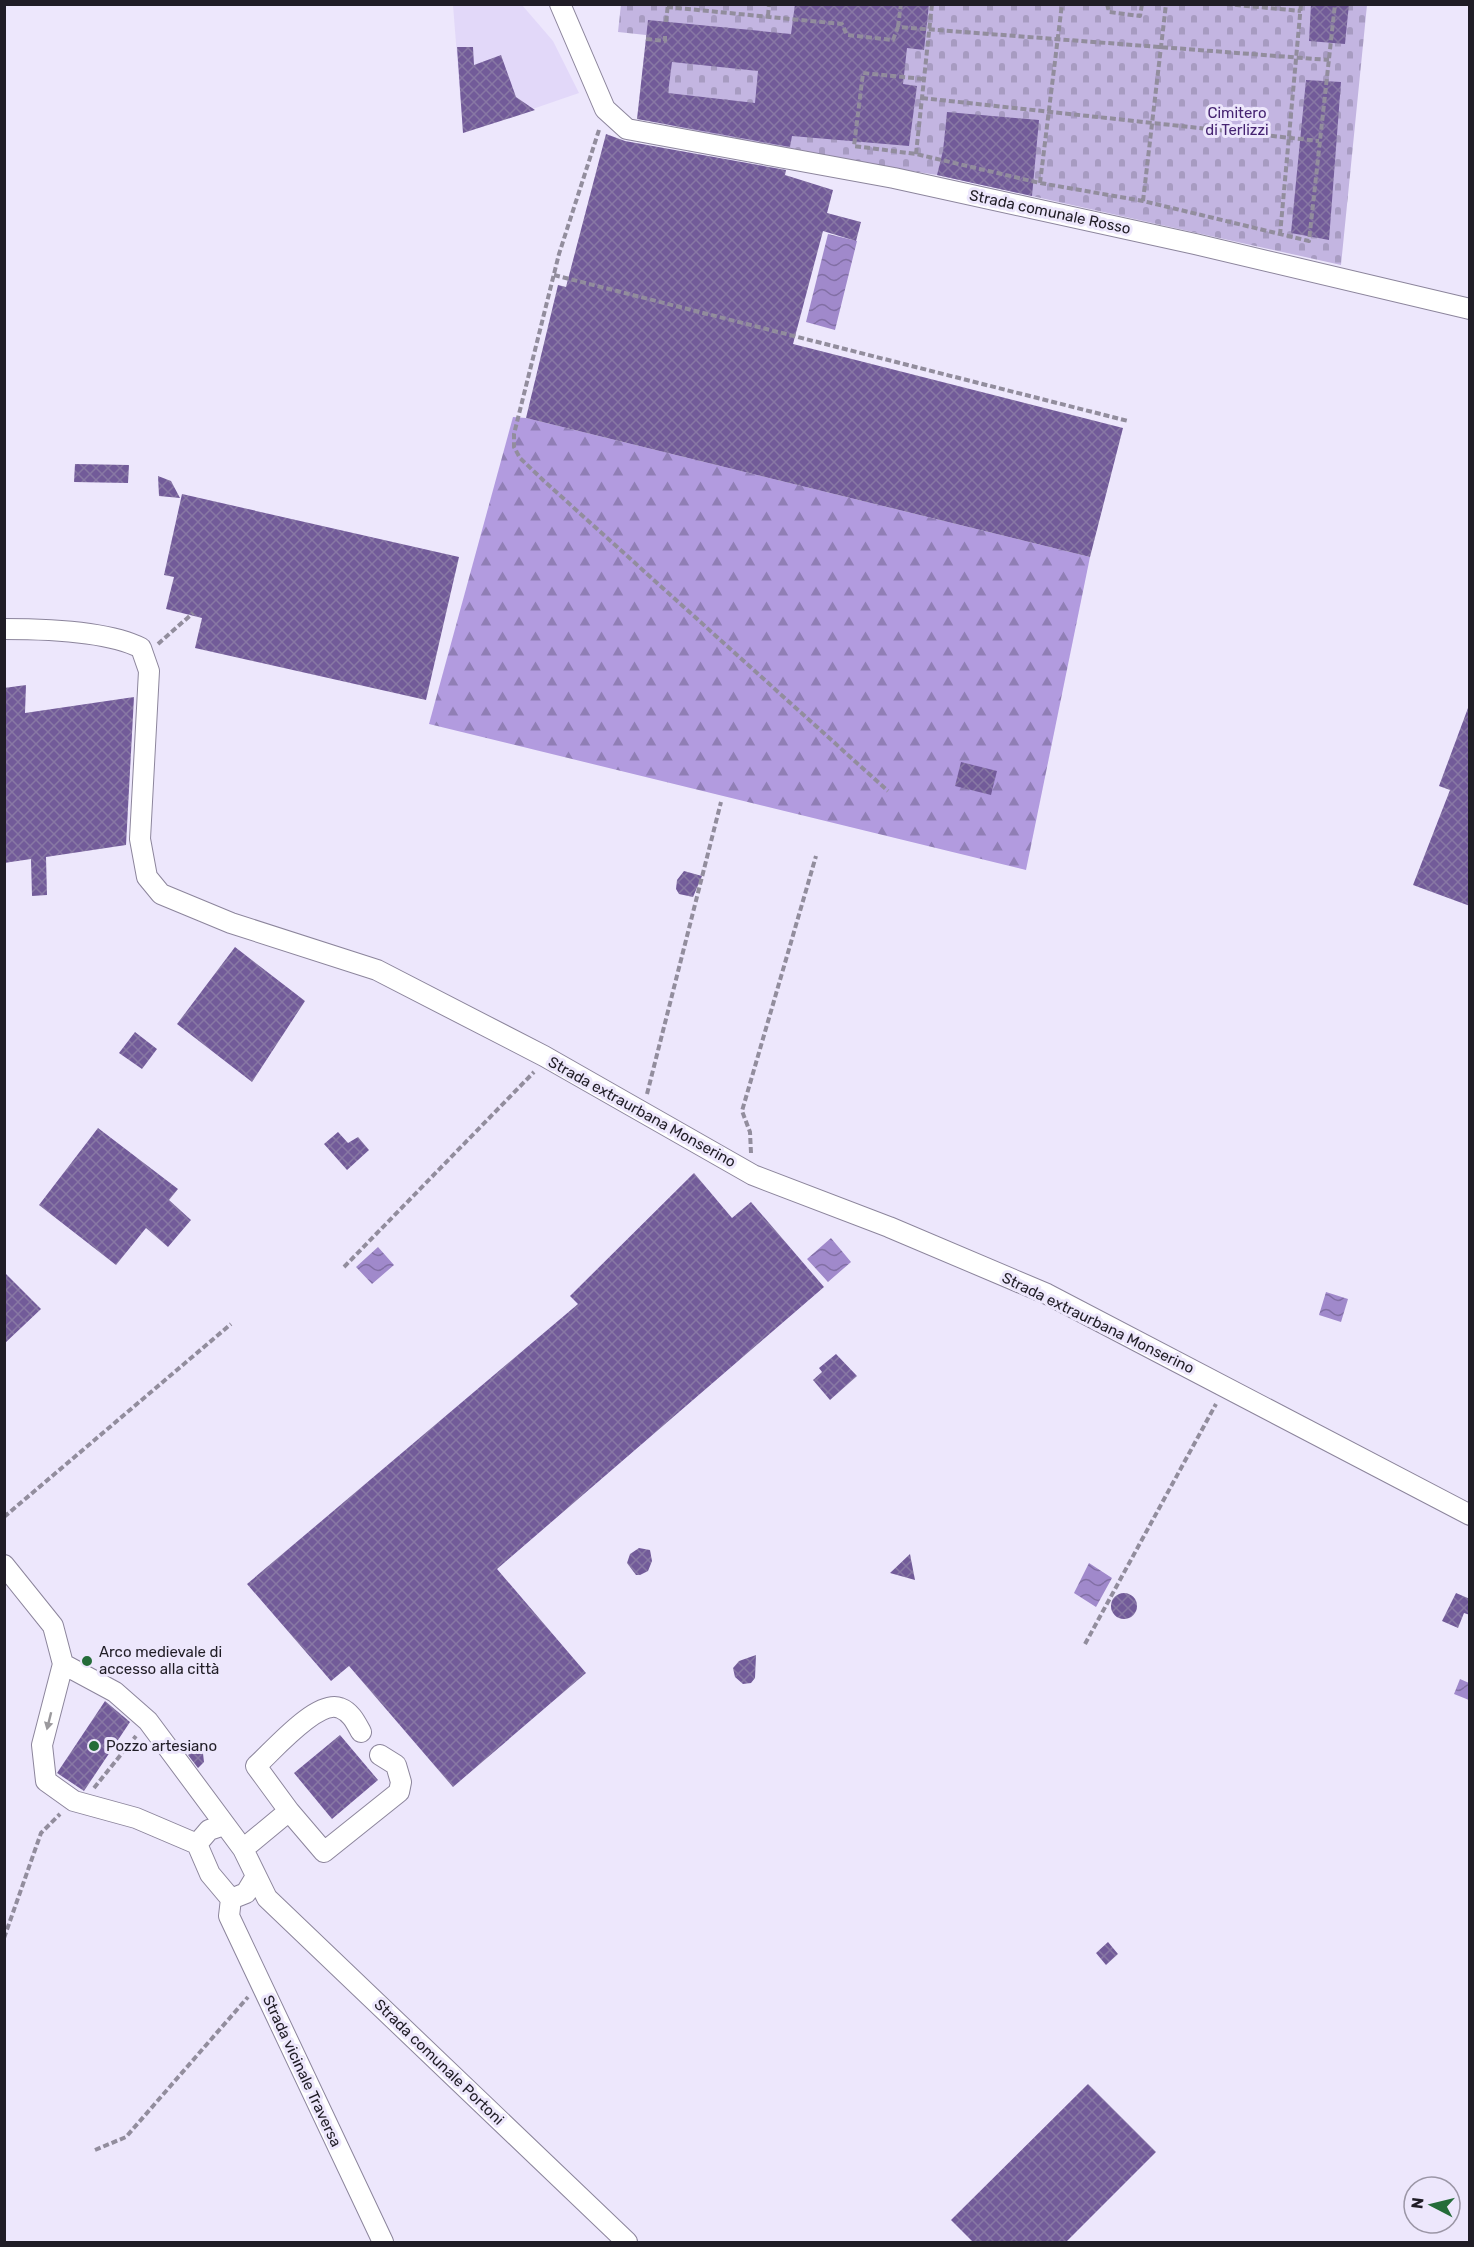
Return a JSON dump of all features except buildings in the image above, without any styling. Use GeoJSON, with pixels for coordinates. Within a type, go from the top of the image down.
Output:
{"type":"FeatureCollection","features":[{"type":"Feature","properties":{"kind":"street"},"geometry":{"type":"LineString","coordinates":[[560,4],[606,109]]}},
{"type":"Feature","properties":{"kind":"street","name":"Strada comunale Rosso"},"geometry":{"type":"LineString","coordinates":[[606,109],[627,129],[894,178],[1195,244],[1470,309]]}},
{"type":"Feature","properties":{"kind":"street"},"geometry":{"type":"LineString","coordinates":[[4,629],[40,629],[126,640],[141,648]]}},
{"type":"Feature","properties":{"kind":"street","name":"Strada extraurbana Monserino"},"geometry":{"type":"LineString","coordinates":[[141,648],[149,671],[141,839],[147,877],[161,894],[231,923],[377,970],[544,1056],[753,1175],[889,1227],[1047,1294],[1470,1515]]}},
{"type":"Feature","properties":{"kind":"street"},"geometry":{"type":"LineString","coordinates":[[4,1565],[53,1626],[63,1664],[42,1745],[46,1781],[74,1801],[136,1818],[197,1844],[210,1874],[231,1899],[246,1893],[255,1878]]}},
{"type":"Feature","properties":{"kind":"street","name":"Strada comunale Portoni"},"geometry":{"type":"LineString","coordinates":[[63,1664],[115,1692],[148,1721],[243,1848],[255,1878],[267,1898],[627,2242]]}},
{"type":"Feature","properties":{"kind":"street"},"geometry":{"type":"LineString","coordinates":[[361,1732],[350,1714],[341,1708],[329,1706],[316,1712],[256,1766],[289,1811],[324,1852],[399,1792],[401,1782],[396,1765],[380,1755]]}},
{"type":"Feature","properties":{"kind":"street"},"geometry":{"type":"LineString","coordinates":[[243,1848],[289,1811]]}},
{"type":"Feature","properties":{"kind":"street"},"geometry":{"type":"LineString","coordinates":[[197,1844],[209,1830],[224,1825]]}},
{"type":"Feature","properties":{"kind":"street","name":"Strada vicinale Traversa"},"geometry":{"type":"LineString","coordinates":[[231,1899],[229,1916],[383,2242]]}},
{"type":"Feature","properties":{"kind":"path"},"geometry":{"type":"LineString","coordinates":[[768,16],[769,4]]}},
{"type":"Feature","properties":{"kind":"path"},"geometry":{"type":"LineString","coordinates":[[666,22],[668,6],[842,22],[847,35],[892,40],[898,27],[901,4]]}},
{"type":"Feature","properties":{"kind":"path"},"geometry":{"type":"LineString","coordinates":[[916,154],[932,4]]}},
{"type":"Feature","properties":{"kind":"path"},"geometry":{"type":"LineString","coordinates":[[1040,183],[1062,4]]}},
{"type":"Feature","properties":{"kind":"path"},"geometry":{"type":"LineString","coordinates":[[1107,4],[1109,12],[1140,16],[1142,4]]}},
{"type":"Feature","properties":{"kind":"path"},"geometry":{"type":"LineString","coordinates":[[1143,201],[1166,4]]}},
{"type":"Feature","properties":{"kind":"path"},"geometry":{"type":"LineString","coordinates":[[1226,4],[1301,11]]}},
{"type":"Feature","properties":{"kind":"path"},"geometry":{"type":"LineString","coordinates":[[1280,235],[1301,4]]}},
{"type":"Feature","properties":{"kind":"path"},"geometry":{"type":"LineString","coordinates":[[923,79],[862,72],[854,146],[916,154],[1040,183],[1143,201],[1309,241],[1335,4]]}},
{"type":"Feature","properties":{"kind":"path"},"geometry":{"type":"LineString","coordinates":[[898,27],[1329,60]]}},
{"type":"Feature","properties":{"kind":"path"},"geometry":{"type":"LineString","coordinates":[[646,39],[664,41],[665,36]]}},
{"type":"Feature","properties":{"kind":"path"},"geometry":{"type":"LineString","coordinates":[[922,98],[1152,121],[1319,141]]}},
{"type":"Feature","properties":{"kind":"path"},"geometry":{"type":"LineString","coordinates":[[606,109],[554,275],[514,434],[514,447],[520,458],[888,791]]}},
{"type":"Feature","properties":{"kind":"path"},"geometry":{"type":"LineString","coordinates":[[554,275],[1128,421]]}},
{"type":"Feature","properties":{"kind":"path"},"geometry":{"type":"LineString","coordinates":[[141,648],[154,647],[193,613]]}},
{"type":"Feature","properties":{"kind":"path"},"geometry":{"type":"LineString","coordinates":[[642,1112],[721,802]]}},
{"type":"Feature","properties":{"kind":"path"},"geometry":{"type":"LineString","coordinates":[[753,1175],[750,1132],[742,1111],[816,856]]}},
{"type":"Feature","properties":{"kind":"path"},"geometry":{"type":"LineString","coordinates":[[344,1267],[530,1079],[544,1056]]}},
{"type":"Feature","properties":{"kind":"path"},"geometry":{"type":"LineString","coordinates":[[4,1517],[231,1324]]}},
{"type":"Feature","properties":{"kind":"path"},"geometry":{"type":"LineString","coordinates":[[1085,1644],[1225,1387]]}},
{"type":"Feature","properties":{"kind":"path"},"geometry":{"type":"LineString","coordinates":[[4,1938],[41,1833],[74,1801],[90,1793],[148,1721]]}},
{"type":"Feature","properties":{"kind":"path"},"geometry":{"type":"LineString","coordinates":[[95,2150],[126,2137],[260,1983]]}},
{"type":"Feature","properties":{"kind":"shaded area"},"geometry":{"type":"Polygon","coordinates":[[[453,5],[522,5],[553,41],[579,93],[463,133],[453,5]]]}},
{"type":"Feature","properties":{"kind":"green space","name":"Cimitero di Terlizzi"},"geometry":{"type":"Polygon","coordinates":[[[621,4],[1367,5],[1341,265],[937,175],[789,152],[665,124],[646,35],[618,32],[621,4]]]}},
{"type":"Feature","properties":{"kind":"green space"},"geometry":{"type":"Polygon","coordinates":[[[513,417],[526,418],[1090,557],[1026,870],[429,724],[513,417]]]}},
{"type":"Feature","properties":{"kind":"water"},"geometry":{"type":"Polygon","coordinates":[[[828,234],[857,241],[835,330],[806,322],[828,234]]]}},
{"type":"Feature","properties":{"kind":"water"},"geometry":{"type":"Polygon","coordinates":[[[831,1238],[851,1262],[828,1282],[807,1259],[831,1238]]]}},
{"type":"Feature","properties":{"kind":"water"},"geometry":{"type":"Polygon","coordinates":[[[378,1247],[394,1265],[372,1284],[356,1267],[378,1247]]]}},
{"type":"Feature","properties":{"kind":"water"},"geometry":{"type":"Polygon","coordinates":[[[1326,1292],[1348,1299],[1341,1322],[1319,1315],[1326,1292]]]}},
{"type":"Feature","properties":{"kind":"water"},"geometry":{"type":"Polygon","coordinates":[[[1089,1563],[1112,1578],[1096,1607],[1074,1593],[1089,1563]]]}},
{"type":"Feature","properties":{"kind":"water"},"geometry":{"type":"Polygon","coordinates":[[[1460,1679],[1469,1683],[1469,1700],[1454,1694],[1460,1679]]]}},
{"type":"Feature","properties":{"kind":"place","name":"Arco medievale di accesso alla città"},"geometry":{"type":"Point","coordinates":[87,1661]}},
{"type":"Feature","properties":{"kind":"place","name":"Pozzo artesiano"},"geometry":{"type":"Point","coordinates":[94,1746]}}]}
